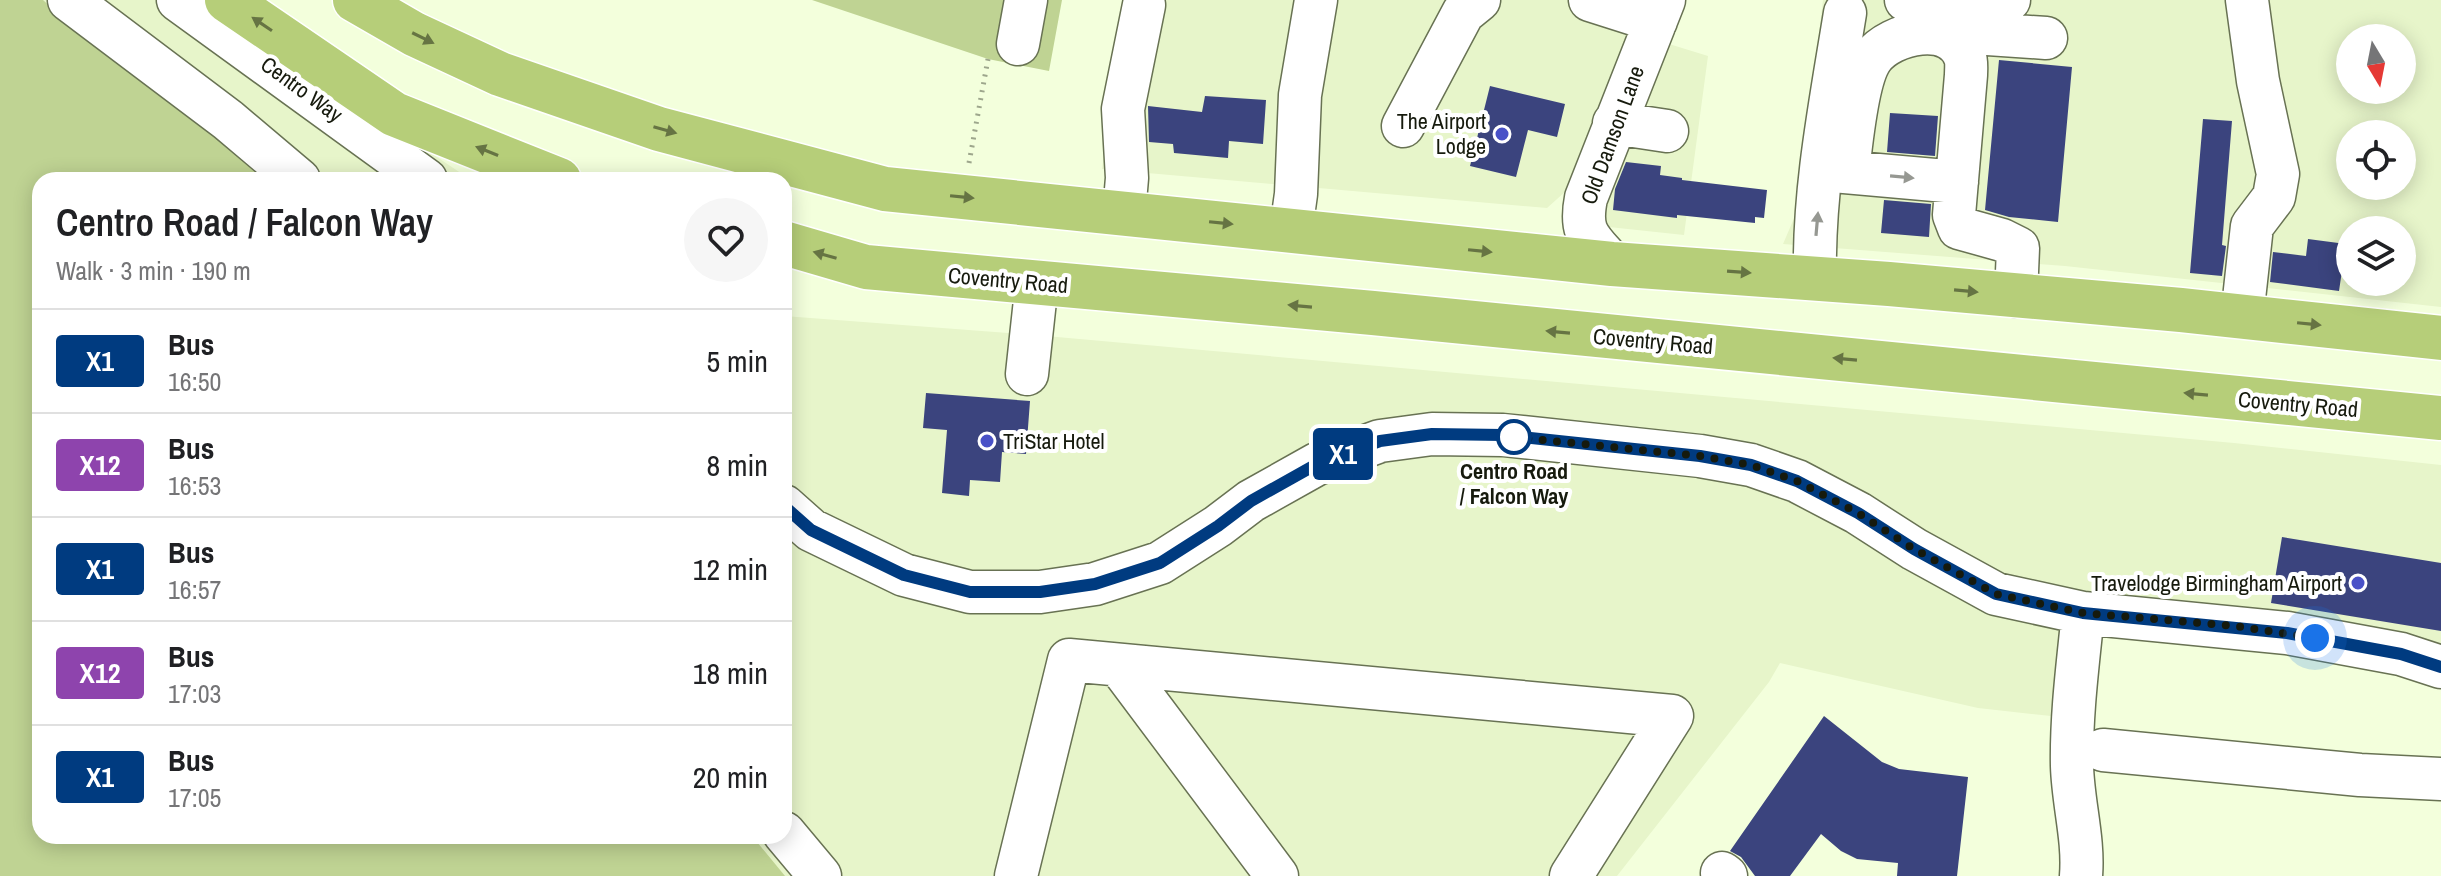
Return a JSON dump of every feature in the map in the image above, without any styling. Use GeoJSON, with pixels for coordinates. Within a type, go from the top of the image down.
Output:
{"type":"FeatureCollection","features":[{"type":"Feature","properties":{"kind":"highway"},"geometry":{"type":"LineString","coordinates":[[227,0],[394,114],[539,172]]}},
{"type":"Feature","properties":{"kind":"highway"},"geometry":{"type":"LineString","coordinates":[[355,0],[414,34],[500,74],[659,129],[885,189],[1612,264],[1815,278],[2441,338]]}},
{"type":"Feature","properties":{"kind":"highway","name":"Coventry Road"},"geometry":{"type":"LineString","coordinates":[[792,245],[866,267],[2441,418]]}},
{"type":"Feature","properties":{"kind":"street"},"geometry":{"type":"LineString","coordinates":[[69,0],[228,120],[290,172]]}},
{"type":"Feature","properties":{"kind":"street","name":"Centro Way"},"geometry":{"type":"LineString","coordinates":[[178,0],[415,172]]}},
{"type":"Feature","properties":{"kind":"street"},"geometry":{"type":"LineString","coordinates":[[1003,52],[1026,0]]}},
{"type":"Feature","properties":{"kind":"street"},"geometry":{"type":"LineString","coordinates":[[1291,230],[1296,194],[1300,95],[1316,0]]}},
{"type":"Feature","properties":{"kind":"street"},"geometry":{"type":"LineString","coordinates":[[1403,126],[1463,13],[1479,0]]}},
{"type":"Feature","properties":{"kind":"street"},"geometry":{"type":"LineString","coordinates":[[1590,0],[1660,10]]}},
{"type":"Feature","properties":{"kind":"street"},"geometry":{"type":"LineString","coordinates":[[1906,0],[1991,9],[2009,0]]}},
{"type":"Feature","properties":{"kind":"street"},"geometry":{"type":"LineString","coordinates":[[2242,317],[2252,226],[2274,197],[2278,174],[2258,81],[2247,0]]}},
{"type":"Feature","properties":{"kind":"street"},"geometry":{"type":"LineString","coordinates":[[1835,171],[1854,4]]}},
{"type":"Feature","properties":{"kind":"street"},"geometry":{"type":"LineString","coordinates":[[1124,213],[1127,178],[1123,109],[1144,5]]}},
{"type":"Feature","properties":{"kind":"street","name":"Old Damson Lane"},"geometry":{"type":"LineString","coordinates":[[1612,264],[1586,235],[1582,219],[1586,198],[1660,10]]}},
{"type":"Feature","properties":{"kind":"street"},"geometry":{"type":"LineString","coordinates":[[1815,278],[1814,253],[1835,171],[1870,60],[1887,42],[1912,33],[1946,37],[1958,45],[1966,58],[1954,215],[1959,228],[2002,240],[2018,248],[2016,296]]}},
{"type":"Feature","properties":{"kind":"street"},"geometry":{"type":"LineString","coordinates":[[1958,45],[1973,33],[2046,38]]}},
{"type":"Feature","properties":{"kind":"street"},"geometry":{"type":"LineString","coordinates":[[1614,123],[1667,131]]}},
{"type":"Feature","properties":{"kind":"street"},"geometry":{"type":"LineString","coordinates":[[1835,171],[1957,182]]}},
{"type":"Feature","properties":{"kind":"street"},"geometry":{"type":"LineString","coordinates":[[1027,374],[1037,282]]}},
{"type":"Feature","properties":{"kind":"street"},"geometry":{"type":"LineString","coordinates":[[792,513],[811,530],[904,575],[970,592],[1040,592],[1095,584],[1160,563],[1251,501],[1317,464],[1380,441],[1432,434],[1503,435],[1700,456],[1751,465],[1797,481],[1858,513],[1914,549],[1996,594],[2083,613],[2235,626],[2401,654],[2441,667]]}},
{"type":"Feature","properties":{"kind":"street"},"geometry":{"type":"LineString","coordinates":[[2081,876],[2083,853],[2073,798],[2072,742],[2083,613]]}},
{"type":"Feature","properties":{"kind":"street"},"geometry":{"type":"LineString","coordinates":[[1016,876],[1069,660],[1672,716],[1571,876]]}},
{"type":"Feature","properties":{"kind":"street"},"geometry":{"type":"LineString","coordinates":[[1119,665],[1277,876]]}},
{"type":"Feature","properties":{"kind":"street"},"geometry":{"type":"LineString","coordinates":[[2103,750],[2437,780]]}},
{"type":"Feature","properties":{"kind":"street"},"geometry":{"type":"LineString","coordinates":[[792,843],[820,876]]}},
{"type":"Feature","properties":{"kind":"path"},"geometry":{"type":"LineString","coordinates":[[955,162],[969,164],[1003,52]]}},
{"type":"Feature","properties":{"kind":"shaded area"},"geometry":{"type":"Polygon","coordinates":[[[0,0],[205,0],[459,172],[32,172],[32,844],[792,844],[792,317],[1046,336],[2234,443],[2441,465],[2441,646],[2201,602],[2065,590],[2051,716],[1978,708],[1780,663],[1769,682],[1617,876],[0,876],[0,0]]]}},
{"type":"Feature","properties":{"kind":"shaded area"},"geometry":{"type":"Polygon","coordinates":[[[0,0],[43,0],[84,38],[268,172],[32,172],[32,844],[759,844],[785,876],[0,876],[0,0]]]}},
{"type":"Feature","properties":{"kind":"shaded area"},"geometry":{"type":"Polygon","coordinates":[[[812,0],[1062,0],[1049,71],[988,59],[812,0]]]}},
{"type":"Feature","properties":{"kind":"shaded area"},"geometry":{"type":"Polygon","coordinates":[[[1127,0],[1651,0],[1639,35],[1566,191],[1547,208],[1102,169],[1127,0]]]}},
{"type":"Feature","properties":{"kind":"shaded area"},"geometry":{"type":"Polygon","coordinates":[[[1823,0],[2441,0],[2441,307],[2340,296],[2416,296],[2416,216],[2336,216],[2336,296],[2065,266],[1783,244],[1798,209],[1823,0]]]}},
{"type":"Feature","properties":{"kind":"shaded area"},"geometry":{"type":"Polygon","coordinates":[[[1669,44],[1708,56],[1684,235],[1609,227],[1603,215],[1616,166],[1669,44]]]}},
{"type":"Feature","properties":{"kind":"building"},"geometry":{"type":"Polygon","coordinates":[[[1999,60],[2072,67],[2058,222],[2009,217],[1985,210],[1999,60]]]}},
{"type":"Feature","properties":{"kind":"building","name":"The Airport Lodge"},"geometry":{"type":"Polygon","coordinates":[[[1490,86],[1565,104],[1557,137],[1528,130],[1516,177],[1470,166],[1490,86]]]}},
{"type":"Feature","properties":{"kind":"building"},"geometry":{"type":"Polygon","coordinates":[[[1205,96],[1266,100],[1263,144],[1229,141],[1228,158],[1174,153],[1173,144],[1149,142],[1148,106],[1202,112],[1205,96]]]}},
{"type":"Feature","properties":{"kind":"building"},"geometry":{"type":"Polygon","coordinates":[[[1890,113],[1938,116],[1935,156],[1887,152],[1890,113]]]}},
{"type":"Feature","properties":{"kind":"building"},"geometry":{"type":"Polygon","coordinates":[[[2203,119],[2232,121],[2222,276],[2190,273],[2203,119]]]}},
{"type":"Feature","properties":{"kind":"building"},"geometry":{"type":"Polygon","coordinates":[[[1626,162],[1661,166],[1660,175],[1682,180],[1767,190],[1764,218],[1755,217],[1755,223],[1613,210],[1615,189],[1626,162]]]}},
{"type":"Feature","properties":{"kind":"building"},"geometry":{"type":"Polygon","coordinates":[[[1884,200],[1931,204],[1929,237],[1881,233],[1884,200]]]}},
{"type":"Feature","properties":{"kind":"building"},"geometry":{"type":"Polygon","coordinates":[[[2308,239],[2336,243],[2336,291],[2270,282],[2273,252],[2306,256],[2308,239]]]}},
{"type":"Feature","properties":{"kind":"building","name":"TriStar Hotel"},"geometry":{"type":"Polygon","coordinates":[[[926,393],[1030,401],[1026,454],[1002,452],[1000,482],[970,480],[969,496],[942,493],[947,430],[923,428],[926,393]]]}},
{"type":"Feature","properties":{"kind":"building","name":"Travelodge Birmingham Airport"},"geometry":{"type":"Polygon","coordinates":[[[2282,537],[2441,563],[2441,631],[2271,603],[2282,537]]]}},
{"type":"Feature","properties":{"kind":"building"},"geometry":{"type":"Polygon","coordinates":[[[1824,716],[1882,762],[1899,769],[1968,777],[1957,876],[1897,876],[1898,863],[1857,859],[1841,851],[1821,834],[1790,876],[1755,876],[1741,857],[1730,851],[1824,716]]]}},
{"type":"Feature","properties":{"kind":"bus line","name":"X1"},"geometry":{"type":"LineString","coordinates":[[792,513],[811,530],[904,575],[970,592],[1040,592],[1095,584],[1160,563],[1251,501],[1317,464],[1380,441],[1432,434],[1503,435],[1700,456],[1751,465],[1797,481],[1858,513],[1914,549],[1996,594],[2083,613],[2287,633],[2401,654],[2441,667]]}},
{"type":"Feature","properties":{"kind":"place","name":"The Airport Lodge"},"geometry":{"type":"Point","coordinates":[1502,134]}},
{"type":"Feature","properties":{"kind":"place","name":"Centro Road / Falcon Way"},"geometry":{"type":"Point","coordinates":[1514,437]}},
{"type":"Feature","properties":{"kind":"place","name":"TriStar Hotel"},"geometry":{"type":"Point","coordinates":[987,441]}},
{"type":"Feature","properties":{"kind":"place","name":"Travelodge Birmingham Airport"},"geometry":{"type":"Point","coordinates":[2358,583]}},
{"type":"Feature","properties":{"kind":"route"},"geometry":{"type":"LineString","coordinates":[[1514,437],[1700,456],[1751,465],[1797,481],[1858,513],[1914,549],[1996,594],[2083,613],[2235,626],[2315,638]]}}]}
